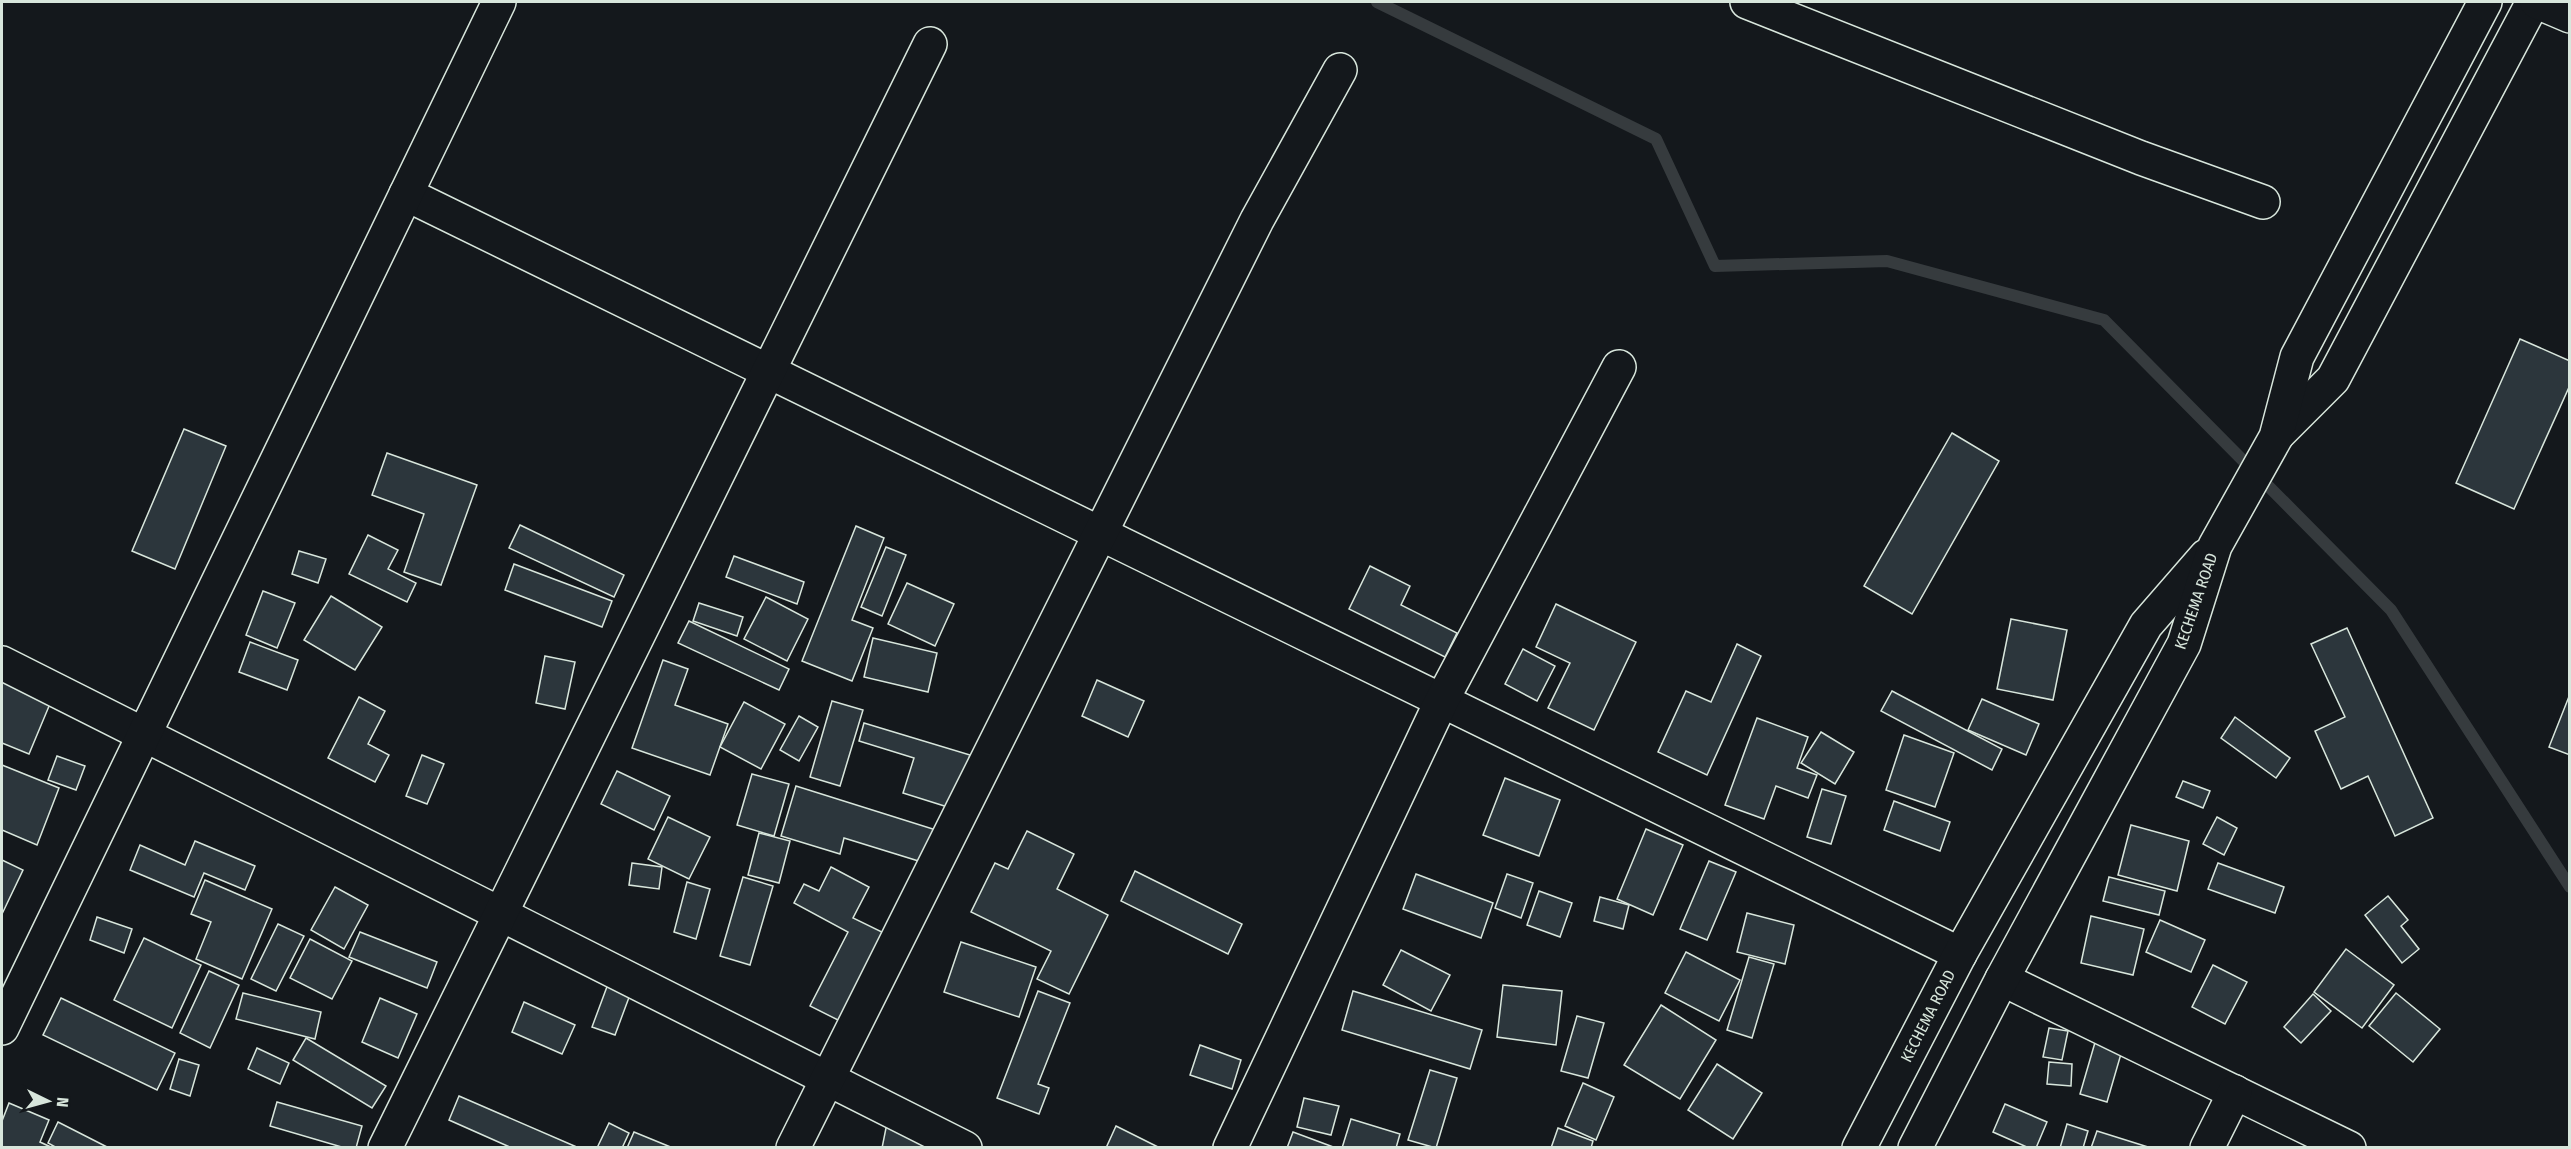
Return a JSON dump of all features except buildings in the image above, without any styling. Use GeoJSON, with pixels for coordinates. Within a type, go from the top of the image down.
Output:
{"type":"FeatureCollection","features":[{"type":"Feature","properties":{"kind":"street"},"geometry":{"type":"LineString","coordinates":[[2,1028],[499,2]]}},
{"type":"Feature","properties":{"kind":"street"},"geometry":{"type":"LineString","coordinates":[[1747,2],[2141,158],[2263,202]]}},
{"type":"Feature","properties":{"kind":"street"},"geometry":{"type":"LineString","coordinates":[[2215,546],[2276,437],[2297,357],[2485,2]]}},
{"type":"Feature","properties":{"kind":"street"},"geometry":{"type":"LineString","coordinates":[[2276,437],[2332,379],[2535,2],[2570,16]]}},
{"type":"Feature","properties":{"kind":"street"},"geometry":{"type":"LineString","coordinates":[[385,1148],[930,44]]}},
{"type":"Feature","properties":{"kind":"street"},"geometry":{"type":"LineString","coordinates":[[793,1148],[1257,220],[1340,70]]}},
{"type":"Feature","properties":{"kind":"street"},"geometry":{"type":"LineString","coordinates":[[406,194],[1960,954]]}},
{"type":"Feature","properties":{"kind":"street"},"geometry":{"type":"LineString","coordinates":[[1230,1148],[1442,700],[1619,367]]}},
{"type":"Feature","properties":{"kind":"street","name":"KECHEMA ROAD"},"geometry":{"type":"LineString","coordinates":[[1859,1148],[1960,954],[2146,625],[2215,546]]}},
{"type":"Feature","properties":{"kind":"street","name":"KECHEMA ROAD"},"geometry":{"type":"LineString","coordinates":[[1914,1148],[2002,979],[2184,644],[2215,546]]}},
{"type":"Feature","properties":{"kind":"street"},"geometry":{"type":"LineString","coordinates":[[2,663],[965,1148]]}},
{"type":"Feature","properties":{"kind":"street"},"geometry":{"type":"LineString","coordinates":[[2002,979],[2349,1148]]}},
{"type":"Feature","properties":{"kind":"street"},"geometry":{"type":"LineString","coordinates":[[2207,1148],[2235,1092]]}},
{"type":"Feature","properties":{"kind":"waterway"},"geometry":{"type":"LineString","coordinates":[[1377,2],[1656,139],[1715,266],[1887,261],[2104,320],[2391,610],[2570,887]]}}]}
